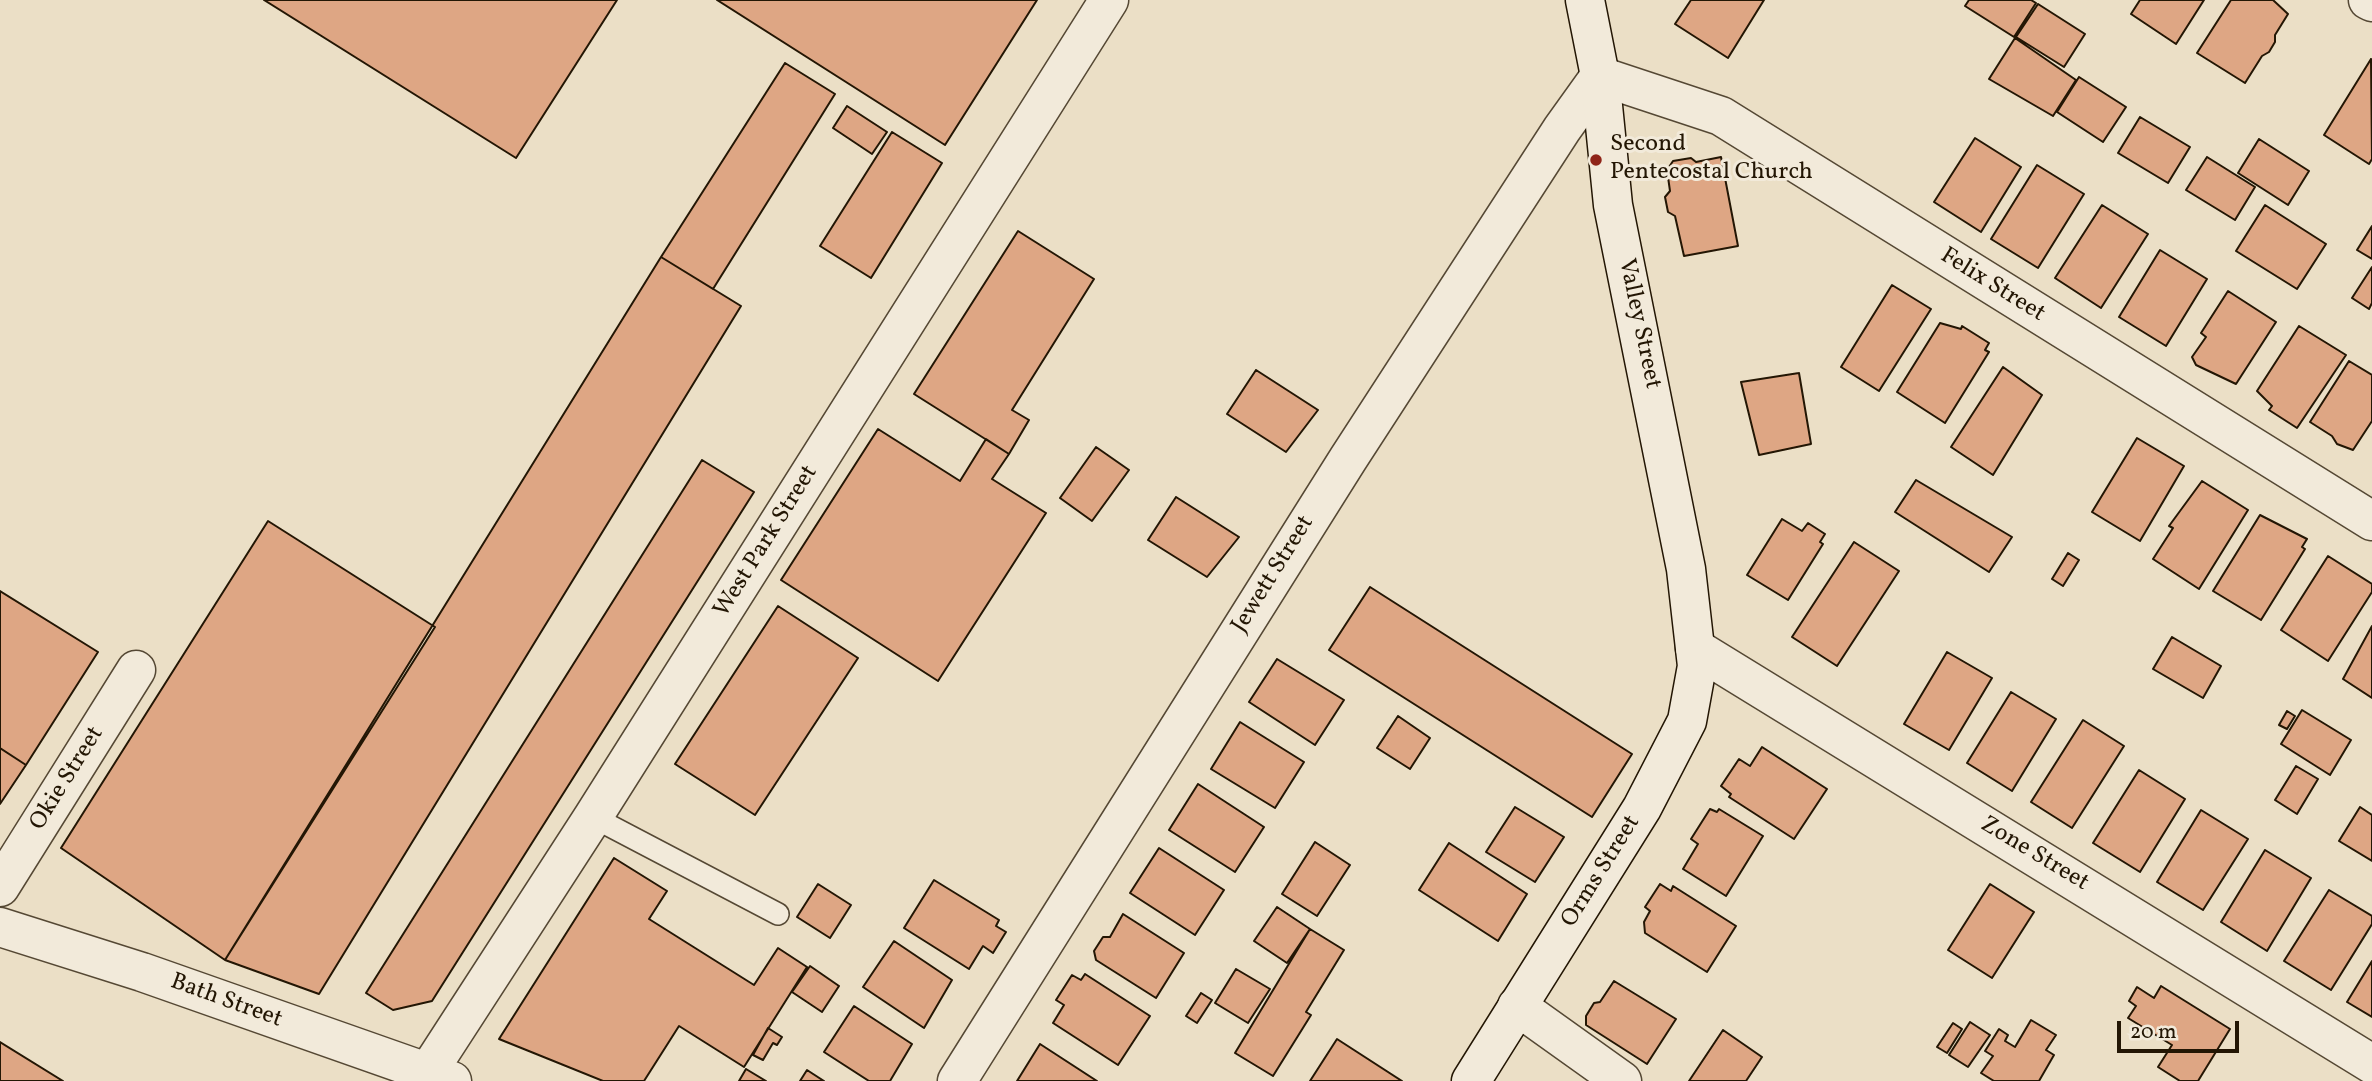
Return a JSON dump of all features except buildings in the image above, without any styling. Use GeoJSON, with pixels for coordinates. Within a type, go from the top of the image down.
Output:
{"type":"FeatureCollection","features":[{"type":"Feature","properties":{"kind":"street","name":"West Park Street"},"geometry":{"type":"LineString","coordinates":[[434,1079],[593,817],[1109,0]]}},
{"type":"Feature","properties":{"kind":"street","name":"Valley Street"},"geometry":{"type":"LineString","coordinates":[[1585,0],[1600,76],[1612,205],[1659,424],[1686,569],[1695,648]]}},
{"type":"Feature","properties":{"kind":"street","name":"Felix Street"},"geometry":{"type":"LineString","coordinates":[[1600,76],[1721,116],[2372,521]]}},
{"type":"Feature","properties":{"kind":"street","name":"Jewett Street"},"geometry":{"type":"LineString","coordinates":[[957,1081],[1348,459],[1600,76]]}},
{"type":"Feature","properties":{"kind":"street","name":"Orms Street"},"geometry":{"type":"LineString","coordinates":[[1471,1081],[1642,808],[1687,721],[1697,666],[1695,648]]}},
{"type":"Feature","properties":{"kind":"street","name":"Zone Street"},"geometry":{"type":"LineString","coordinates":[[1695,648],[2372,1064]]}},
{"type":"Feature","properties":{"kind":"street","name":"Okie Street"},"geometry":{"type":"LineString","coordinates":[[0,887],[136,670]]}},
{"type":"Feature","properties":{"kind":"street","name":"Bath Street"},"geometry":{"type":"LineString","coordinates":[[0,927],[142,972],[434,1079]]}},
{"type":"Feature","properties":{"kind":"street"},"geometry":{"type":"LineString","coordinates":[[1517,1006],[1622,1081]]}},
{"type":"Feature","properties":{"kind":"lane"},"geometry":{"type":"LineString","coordinates":[[593,817],[778,914]]}},
{"type":"Feature","properties":{"kind":"place","name":"Second Pentecostal Church"},"geometry":{"type":"Point","coordinates":[1596,160]}}]}
